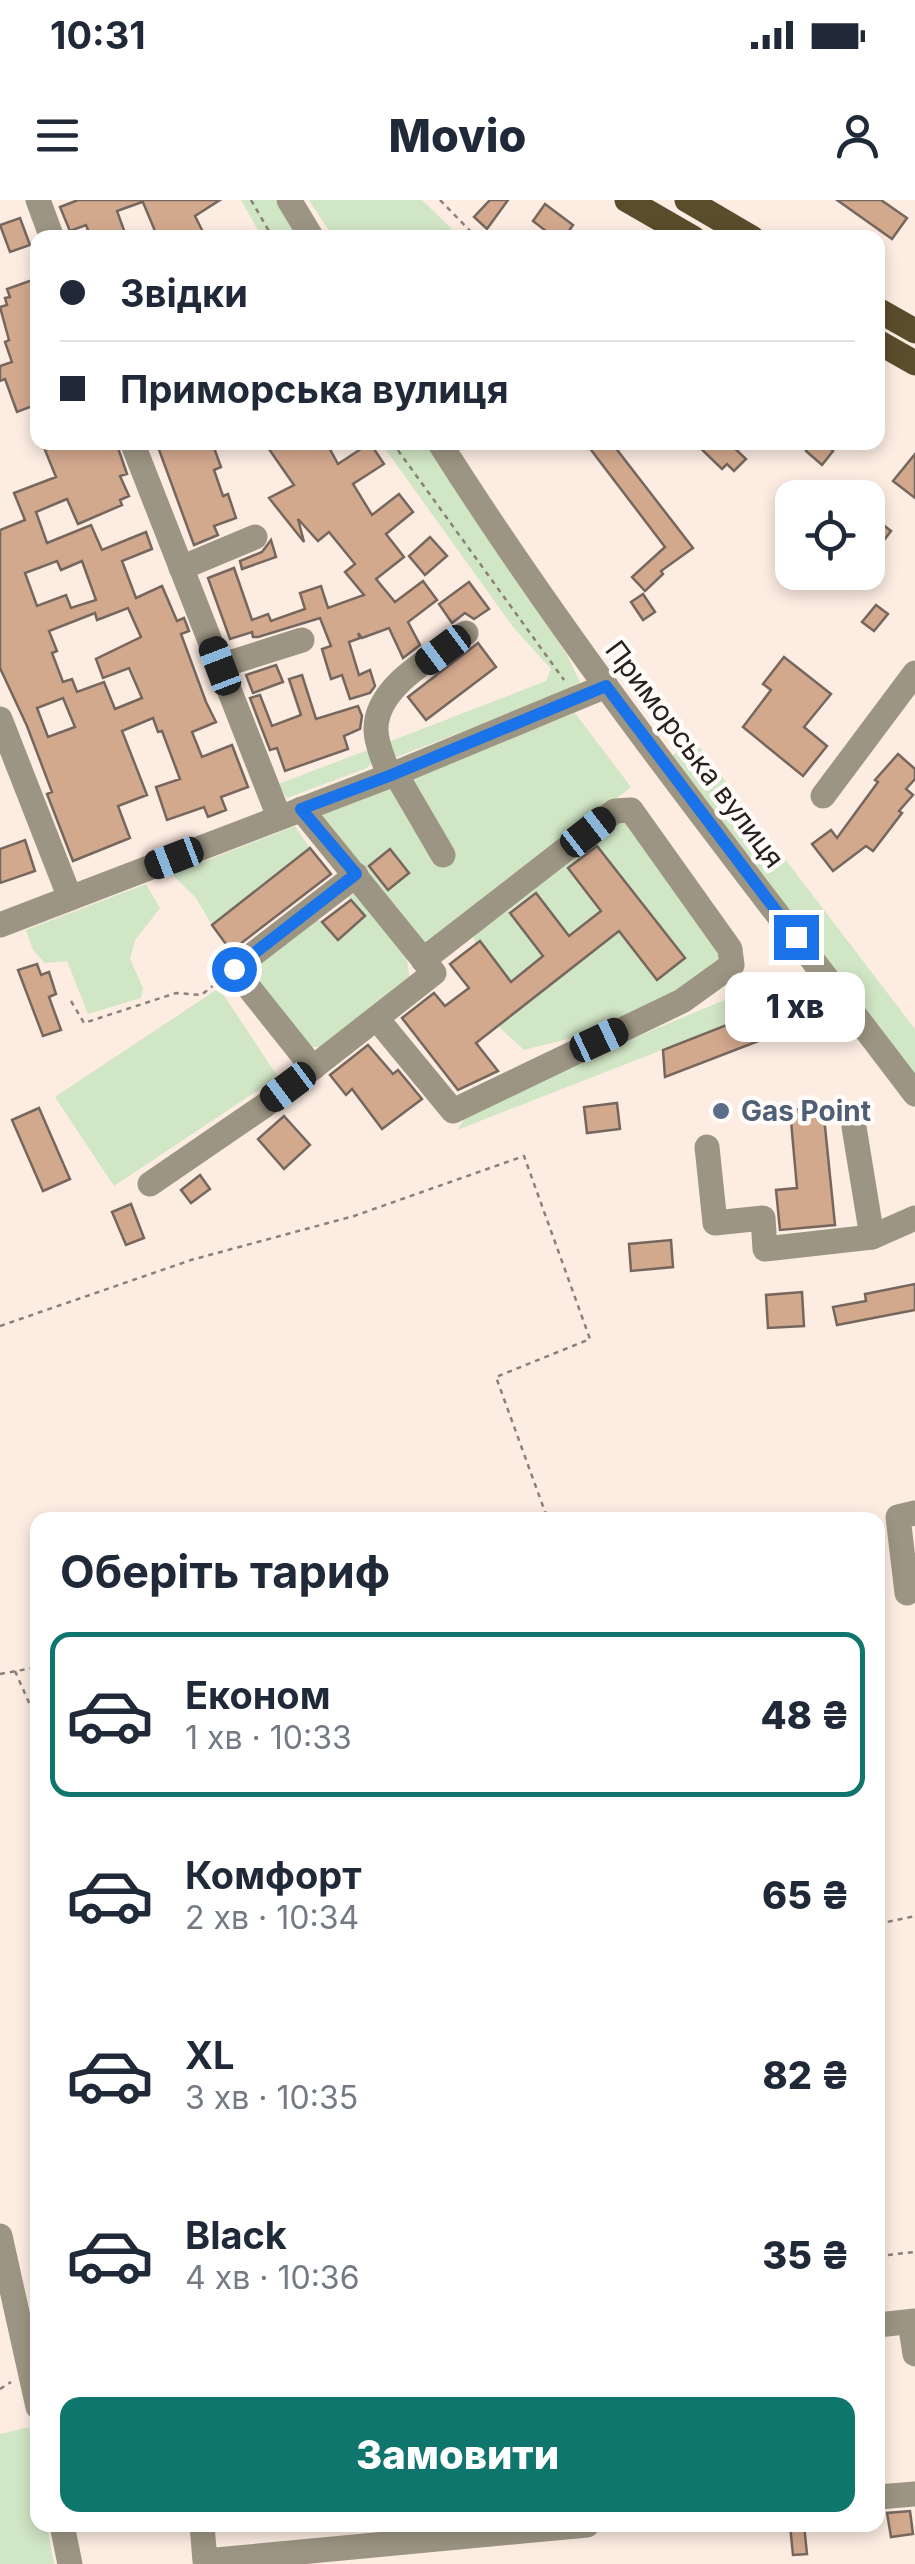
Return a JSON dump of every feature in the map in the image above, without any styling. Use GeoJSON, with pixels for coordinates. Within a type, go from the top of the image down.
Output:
{"type":"FeatureCollection","features":[{"type":"Feature","properties":{"kind":"main road"},"geometry":{"type":"LineString","coordinates":[[627,200],[679,230]]}},
{"type":"Feature","properties":{"kind":"main road"},"geometry":{"type":"LineString","coordinates":[[686,200],[738,230]]}},
{"type":"Feature","properties":{"kind":"main road"},"geometry":{"type":"LineString","coordinates":[[885,314],[915,332]]}},
{"type":"Feature","properties":{"kind":"main road"},"geometry":{"type":"LineString","coordinates":[[885,346],[915,363]]}},
{"type":"Feature","properties":{"kind":"street"},"geometry":{"type":"LineString","coordinates":[[38,200],[49,230]]}},
{"type":"Feature","properties":{"kind":"street"},"geometry":{"type":"LineString","coordinates":[[289,200],[307,230]]}},
{"type":"Feature","properties":{"kind":"street"},"geometry":{"type":"LineString","coordinates":[[135,450],[220,666],[290,813],[356,874],[434,974],[378,1020],[150,1184]]}},
{"type":"Feature","properties":{"kind":"street","name":"Приморська вулиця"},"geometry":{"type":"LineString","coordinates":[[444,450],[505,546],[606,686],[915,1094]]}},
{"type":"Feature","properties":{"kind":"street"},"geometry":{"type":"LineString","coordinates":[[181,568],[255,537]]}},
{"type":"Feature","properties":{"kind":"street"},"geometry":{"type":"LineString","coordinates":[[443,855],[394,775],[376,734],[378,708],[397,685],[466,633]]}},
{"type":"Feature","properties":{"kind":"street"},"geometry":{"type":"LineString","coordinates":[[220,666],[302,640]]}},
{"type":"Feature","properties":{"kind":"street"},"geometry":{"type":"LineString","coordinates":[[823,796],[915,673]]}},
{"type":"Feature","properties":{"kind":"street"},"geometry":{"type":"LineString","coordinates":[[0,925],[394,775],[606,686]]}},
{"type":"Feature","properties":{"kind":"street"},"geometry":{"type":"LineString","coordinates":[[0,719],[70,898]]}},
{"type":"Feature","properties":{"kind":"street"},"geometry":{"type":"LineString","coordinates":[[378,1020],[453,1111],[682,1001],[732,965],[730,949],[630,810],[615,811],[423,960]]}},
{"type":"Feature","properties":{"kind":"street"},"geometry":{"type":"LineString","coordinates":[[313,1068],[234,969],[356,874]]}},
{"type":"Feature","properties":{"kind":"street"},"geometry":{"type":"LineString","coordinates":[[854,1127],[872,1237]]}},
{"type":"Feature","properties":{"kind":"street"},"geometry":{"type":"LineString","coordinates":[[707,1148],[715,1224],[763,1218],[765,1248],[872,1237],[915,1218]]}},
{"type":"Feature","properties":{"kind":"street"},"geometry":{"type":"LineString","coordinates":[[907,1593],[898,1517],[915,1513]]}},
{"type":"Feature","properties":{"kind":"street"},"geometry":{"type":"LineString","coordinates":[[0,2236],[30,2371]]}},
{"type":"Feature","properties":{"kind":"street"},"geometry":{"type":"LineString","coordinates":[[885,2324],[913,2322],[915,2354]]}},
{"type":"Feature","properties":{"kind":"street"},"geometry":{"type":"LineString","coordinates":[[885,2496],[915,2494]]}},
{"type":"Feature","properties":{"kind":"street"},"geometry":{"type":"LineString","coordinates":[[63,2532],[70,2564]]}},
{"type":"Feature","properties":{"kind":"street"},"geometry":{"type":"LineString","coordinates":[[203,2532],[206,2563],[517,2532]]}},
{"type":"Feature","properties":{"kind":"path"},"geometry":{"type":"LineString","coordinates":[[251,200],[268,230]]}},
{"type":"Feature","properties":{"kind":"path"},"geometry":{"type":"LineString","coordinates":[[440,200],[469,230]]}},
{"type":"Feature","properties":{"kind":"path"},"geometry":{"type":"LineString","coordinates":[[398,450],[575,699]]}},
{"type":"Feature","properties":{"kind":"path"},"geometry":{"type":"LineString","coordinates":[[71,1001],[84,1023],[176,993],[201,995],[234,969]]}},
{"type":"Feature","properties":{"kind":"path"},"geometry":{"type":"LineString","coordinates":[[0,1326],[191,1260],[354,1216],[524,1156],[590,1340],[496,1377],[545,1512]]}},
{"type":"Feature","properties":{"kind":"path"},"geometry":{"type":"LineString","coordinates":[[0,1674],[30,1668]]}},
{"type":"Feature","properties":{"kind":"path"},"geometry":{"type":"LineString","coordinates":[[15,1671],[30,1705]]}},
{"type":"Feature","properties":{"kind":"path"},"geometry":{"type":"LineString","coordinates":[[885,1922],[915,1916]]}},
{"type":"Feature","properties":{"kind":"path"},"geometry":{"type":"LineString","coordinates":[[885,2255],[915,2252]]}},
{"type":"Feature","properties":{"kind":"green space"},"geometry":{"type":"Polygon","coordinates":[[[241,200],[275,200],[294,230],[258,230],[241,200]]]}},
{"type":"Feature","properties":{"kind":"green space"},"geometry":{"type":"Polygon","coordinates":[[[309,200],[422,200],[453,230],[328,230],[309,200]]]}},
{"type":"Feature","properties":{"kind":"green space"},"geometry":{"type":"Polygon","coordinates":[[[386,450],[432,450],[567,655],[580,682],[565,692],[394,758],[386,743],[546,681],[551,669],[513,627],[386,450]]]}},
{"type":"Feature","properties":{"kind":"green space"},"geometry":{"type":"Polygon","coordinates":[[[575,713],[631,787],[423,949],[325,824],[322,813],[575,713]]]}},
{"type":"Feature","properties":{"kind":"green space"},"geometry":{"type":"Polygon","coordinates":[[[694,740],[915,1029],[915,1080],[665,761],[694,740]]]}},
{"type":"Feature","properties":{"kind":"green space"},"geometry":{"type":"Polygon","coordinates":[[[373,748],[375,760],[367,768],[287,798],[278,784],[373,748]]]}},
{"type":"Feature","properties":{"kind":"green space"},"geometry":{"type":"Polygon","coordinates":[[[626,821],[723,960],[673,994],[587,1034],[524,1050],[498,1026],[619,931],[657,980],[684,959],[596,845],[568,867],[601,911],[569,936],[535,892],[509,911],[543,956],[511,982],[480,942],[475,944],[473,932],[613,822],[626,821]]]}},
{"type":"Feature","properties":{"kind":"green space"},"geometry":{"type":"Polygon","coordinates":[[[295,826],[310,848],[212,925],[196,898],[172,874],[295,826]]]}},
{"type":"Feature","properties":{"kind":"green space"},"geometry":{"type":"Polygon","coordinates":[[[146,884],[160,908],[135,940],[130,959],[143,988],[141,998],[88,1014],[67,961],[45,963],[33,950],[26,930],[146,884]]]}},
{"type":"Feature","properties":{"kind":"green space"},"geometry":{"type":"Polygon","coordinates":[[[356,892],[406,955],[410,980],[325,1047],[308,1047],[252,980],[250,968],[310,919],[321,921],[337,939],[365,916],[348,897],[356,892]]]}},
{"type":"Feature","properties":{"kind":"green space"},"geometry":{"type":"Polygon","coordinates":[[[777,978],[793,999],[457,1130],[470,1111],[524,1084],[777,978]]]}},
{"type":"Feature","properties":{"kind":"green space"},"geometry":{"type":"Polygon","coordinates":[[[219,988],[278,1077],[114,1186],[55,1097],[219,988]]]}},
{"type":"Feature","properties":{"kind":"green space"},"geometry":{"type":"Polygon","coordinates":[[[29,2427],[30,2532],[48,2532],[54,2564],[0,2564],[0,2434],[29,2427]]]}},
{"type":"Feature","properties":{"kind":"building"},"geometry":{"type":"Polygon","coordinates":[[[78,200],[142,200],[117,211],[124,230],[88,230],[86,225],[70,230],[60,207],[78,200]]]}},
{"type":"Feature","properties":{"kind":"building"},"geometry":{"type":"Polygon","coordinates":[[[142,200],[220,200],[195,216],[202,230],[155,230],[142,200]]]}},
{"type":"Feature","properties":{"kind":"building"},"geometry":{"type":"Polygon","coordinates":[[[490,200],[508,200],[487,229],[474,217],[490,200]]]}},
{"type":"Feature","properties":{"kind":"building"},"geometry":{"type":"Polygon","coordinates":[[[837,200],[881,200],[907,218],[892,239],[885,230],[879,230],[837,200]]]}},
{"type":"Feature","properties":{"kind":"building"},"geometry":{"type":"Polygon","coordinates":[[[545,204],[573,225],[570,230],[545,230],[533,221],[545,204]]]}},
{"type":"Feature","properties":{"kind":"building"},"geometry":{"type":"Polygon","coordinates":[[[20,218],[30,245],[10,252],[0,225],[20,218]]]}},
{"type":"Feature","properties":{"kind":"building"},"geometry":{"type":"Polygon","coordinates":[[[30,281],[30,407],[17,412],[5,379],[0,381],[0,366],[12,362],[0,307],[7,305],[7,289],[30,281]]]}},
{"type":"Feature","properties":{"kind":"building"},"geometry":{"type":"Polygon","coordinates":[[[45,450],[119,450],[127,474],[120,476],[129,496],[120,500],[122,505],[78,524],[67,499],[36,512],[47,543],[91,525],[102,550],[146,532],[152,549],[122,561],[136,598],[162,586],[177,621],[184,618],[189,631],[181,634],[216,722],[192,732],[202,757],[232,745],[248,787],[221,797],[226,810],[208,817],[204,807],[167,820],[156,787],[180,779],[162,731],[158,732],[153,718],[122,731],[147,795],[118,806],[130,838],[73,861],[47,794],[52,792],[0,668],[0,530],[25,520],[14,493],[56,477],[45,450]],[[57,561],[25,573],[37,606],[66,595],[71,608],[96,600],[82,561],[61,570],[57,561]],[[128,608],[97,620],[95,613],[49,631],[63,682],[72,679],[77,692],[104,682],[115,709],[142,698],[129,668],[103,678],[96,659],[141,637],[128,608]],[[63,698],[37,708],[48,737],[75,727],[63,698]]]}},
{"type":"Feature","properties":{"kind":"building"},"geometry":{"type":"Polygon","coordinates":[[[159,450],[215,450],[221,467],[214,470],[236,518],[214,526],[218,535],[194,545],[159,450]]]}},
{"type":"Feature","properties":{"kind":"building"},"geometry":{"type":"Polygon","coordinates":[[[270,450],[330,450],[338,464],[359,450],[375,450],[384,464],[353,484],[372,515],[399,494],[413,512],[386,534],[404,557],[376,579],[395,602],[423,581],[437,600],[408,622],[420,645],[403,658],[389,628],[362,638],[358,633],[360,638],[349,642],[359,675],[370,670],[375,686],[370,693],[350,699],[342,675],[331,679],[322,649],[331,646],[320,618],[258,637],[253,637],[252,632],[230,639],[208,578],[234,568],[252,620],[268,614],[271,621],[305,609],[300,593],[321,586],[328,608],[364,595],[345,572],[355,564],[329,532],[318,541],[298,519],[304,542],[269,498],[294,485],[270,450]]]}},
{"type":"Feature","properties":{"kind":"building"},"geometry":{"type":"Polygon","coordinates":[[[591,450],[617,450],[693,548],[661,571],[663,574],[645,591],[632,577],[665,547],[591,450]]]}},
{"type":"Feature","properties":{"kind":"building"},"geometry":{"type":"Polygon","coordinates":[[[702,450],[736,450],[746,459],[734,471],[727,464],[722,469],[702,450]]]}},
{"type":"Feature","properties":{"kind":"building"},"geometry":{"type":"Polygon","coordinates":[[[832,450],[833,451],[822,465],[806,451],[832,450]]]}},
{"type":"Feature","properties":{"kind":"building"},"geometry":{"type":"Polygon","coordinates":[[[915,454],[915,498],[893,481],[915,454]]]}},
{"type":"Feature","properties":{"kind":"building"},"geometry":{"type":"Polygon","coordinates":[[[430,537],[447,556],[425,575],[409,556],[430,537]]]}},
{"type":"Feature","properties":{"kind":"building"},"geometry":{"type":"Polygon","coordinates":[[[271,540],[276,557],[242,569],[240,561],[262,552],[271,540]]]}},
{"type":"Feature","properties":{"kind":"building"},"geometry":{"type":"Polygon","coordinates":[[[469,582],[489,609],[474,619],[465,613],[452,623],[439,604],[469,582]]]}},
{"type":"Feature","properties":{"kind":"building"},"geometry":{"type":"Polygon","coordinates":[[[643,594],[655,612],[643,620],[631,602],[643,594]]]}},
{"type":"Feature","properties":{"kind":"building"},"geometry":{"type":"Polygon","coordinates":[[[876,605],[888,614],[874,631],[862,622],[876,605]]]}},
{"type":"Feature","properties":{"kind":"building"},"geometry":{"type":"Polygon","coordinates":[[[478,643],[496,667],[426,720],[408,697],[478,643]]]}},
{"type":"Feature","properties":{"kind":"building"},"geometry":{"type":"Polygon","coordinates":[[[784,657],[831,694],[804,727],[827,746],[803,776],[743,727],[771,690],[763,684],[784,657]]]}},
{"type":"Feature","properties":{"kind":"building"},"geometry":{"type":"Polygon","coordinates":[[[276,665],[283,682],[253,693],[246,675],[276,665]]]}},
{"type":"Feature","properties":{"kind":"building"},"geometry":{"type":"Polygon","coordinates":[[[302,675],[316,719],[358,706],[362,716],[360,729],[344,736],[348,749],[285,771],[277,748],[270,750],[250,698],[260,695],[272,726],[301,715],[289,679],[302,675]]]}},
{"type":"Feature","properties":{"kind":"building"},"geometry":{"type":"Polygon","coordinates":[[[898,754],[915,769],[915,779],[906,789],[913,795],[873,851],[866,846],[833,871],[812,844],[831,830],[837,838],[878,782],[875,780],[898,754]]]}},
{"type":"Feature","properties":{"kind":"building"},"geometry":{"type":"Polygon","coordinates":[[[25,840],[35,871],[0,883],[0,849],[25,840]]]}},
{"type":"Feature","properties":{"kind":"building"},"geometry":{"type":"Polygon","coordinates":[[[597,846],[685,958],[657,980],[619,931],[476,1043],[498,1071],[458,1090],[402,1018],[434,993],[445,1006],[469,988],[450,964],[480,941],[511,982],[543,956],[510,913],[536,893],[569,936],[601,911],[568,868],[597,846]]]}},
{"type":"Feature","properties":{"kind":"building"},"geometry":{"type":"Polygon","coordinates":[[[310,848],[331,874],[231,951],[212,925],[310,848]]]}},
{"type":"Feature","properties":{"kind":"building"},"geometry":{"type":"Polygon","coordinates":[[[390,849],[409,873],[388,890],[369,866],[390,849]]]}},
{"type":"Feature","properties":{"kind":"building"},"geometry":{"type":"Polygon","coordinates":[[[351,900],[365,916],[338,940],[322,922],[351,900]]]}},
{"type":"Feature","properties":{"kind":"building"},"geometry":{"type":"Polygon","coordinates":[[[37,964],[41,975],[49,972],[56,994],[49,997],[61,1030],[43,1036],[18,970],[37,964]]]}},
{"type":"Feature","properties":{"kind":"building"},"geometry":{"type":"Polygon","coordinates":[[[793,999],[813,1020],[665,1077],[663,1050],[793,999]]]}},
{"type":"Feature","properties":{"kind":"building"},"geometry":{"type":"Polygon","coordinates":[[[368,1045],[393,1074],[398,1070],[422,1099],[382,1129],[352,1089],[346,1095],[330,1075],[368,1045]]]}},
{"type":"Feature","properties":{"kind":"building"},"geometry":{"type":"Polygon","coordinates":[[[617,1103],[620,1129],[587,1133],[584,1107],[617,1103]]]}},
{"type":"Feature","properties":{"kind":"building"},"geometry":{"type":"Polygon","coordinates":[[[823,1107],[835,1225],[780,1230],[776,1190],[797,1188],[790,1110],[823,1107]]]}},
{"type":"Feature","properties":{"kind":"building"},"geometry":{"type":"Polygon","coordinates":[[[39,1108],[70,1179],[43,1191],[12,1120],[39,1108]]]}},
{"type":"Feature","properties":{"kind":"building"},"geometry":{"type":"Polygon","coordinates":[[[284,1116],[310,1145],[284,1169],[258,1139],[284,1116]]]}},
{"type":"Feature","properties":{"kind":"building"},"geometry":{"type":"Polygon","coordinates":[[[200,1175],[210,1189],[191,1203],[181,1190],[200,1175]]]}},
{"type":"Feature","properties":{"kind":"building"},"geometry":{"type":"Polygon","coordinates":[[[131,1204],[144,1238],[126,1245],[112,1212],[131,1204]]]}},
{"type":"Feature","properties":{"kind":"building"},"geometry":{"type":"Polygon","coordinates":[[[671,1240],[673,1267],[631,1271],[629,1244],[671,1240]]]}},
{"type":"Feature","properties":{"kind":"building"},"geometry":{"type":"Polygon","coordinates":[[[915,1284],[915,1310],[837,1325],[833,1307],[866,1301],[865,1294],[915,1284]]]}},
{"type":"Feature","properties":{"kind":"building"},"geometry":{"type":"Polygon","coordinates":[[[802,1292],[804,1326],[768,1328],[766,1295],[802,1292]]]}},
{"type":"Feature","properties":{"kind":"building"},"geometry":{"type":"Polygon","coordinates":[[[910,2511],[913,2534],[891,2537],[887,2513],[910,2511]]]}},
{"type":"Feature","properties":{"kind":"building"},"geometry":{"type":"Polygon","coordinates":[[[791,2532],[805,2532],[807,2554],[793,2555],[791,2532]]]}},
{"type":"Feature","properties":{"kind":"place","name":"Gas Point"},"geometry":{"type":"Point","coordinates":[721,1111]}},
{"type":"Feature","properties":{"kind":"route"},"geometry":{"type":"LineString","coordinates":[[234,969],[356,874],[301,809],[606,686],[796,937]]}}]}
